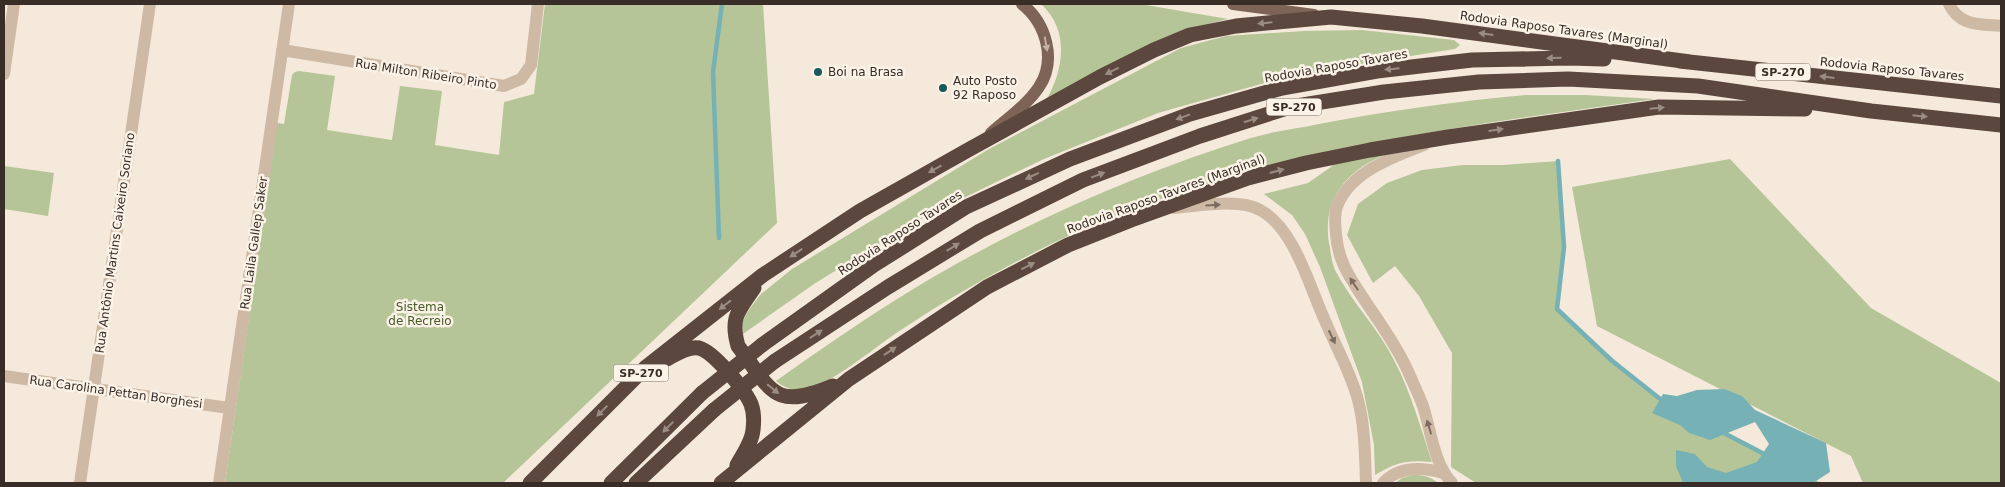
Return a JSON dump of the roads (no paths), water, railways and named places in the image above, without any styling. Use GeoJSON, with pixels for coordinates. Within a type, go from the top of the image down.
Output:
{"type":"FeatureCollection","features":[{"type":"Feature","properties":{"kind":"highway","name":"Rodovia Raposo Tavares (Marginal)"},"geometry":{"type":"LineString","coordinates":[[530,483],[645,368],[763,275],[860,211],[1100,77],[1154,50],[1190,35],[1236,26],[1331,17],[1422,26],[1690,62]]}},
{"type":"Feature","properties":{"kind":"highway","name":"Rodovia Raposo Tavares"},"geometry":{"type":"LineString","coordinates":[[611,483],[702,393],[762,344],[874,266],[966,207],[1070,159],[1190,114],[1282,88],[1377,71],[1472,60],[1568,58],[1690,62],[2001,96]]}},
{"type":"Feature","properties":{"kind":"highway","name":"SP-270"},"geometry":{"type":"LineString","coordinates":[[636,483],[714,410],[775,361],[888,287],[980,231],[1083,180],[1200,136],[1290,107],[1384,92],[1479,82],[1568,79],[1698,86],[1872,111],[2001,125]]}},
{"type":"Feature","properties":{"kind":"highway"},"geometry":{"type":"LineString","coordinates":[[1954,91],[2001,86]]}},
{"type":"Feature","properties":{"kind":"highway","name":"Rodovia Raposo Tavares (Marginal)"},"geometry":{"type":"LineString","coordinates":[[721,483],[732,472],[849,379],[987,287],[1068,245],[1248,178],[1306,163],[1448,137],[1659,107],[1872,111]]}},
{"type":"Feature","properties":{"kind":"highway"},"geometry":{"type":"LineString","coordinates":[[763,275],[739,310],[734,321],[738,346],[771,391],[782,396],[795,398],[813,394],[849,379]]}},
{"type":"Feature","properties":{"kind":"highway"},"geometry":{"type":"LineString","coordinates":[[645,368],[690,348],[707,351],[720,362],[750,402],[754,416],[753,432],[732,472]]}},
{"type":"Feature","properties":{"kind":"main road"},"geometry":{"type":"LineString","coordinates":[[978,145],[1028,100],[1039,88],[1046,75],[1048,62],[1047,45],[1043,31],[1036,18],[1022,4]]}},
{"type":"Feature","properties":{"kind":"main road"},"geometry":{"type":"LineString","coordinates":[[1233,4],[1331,17]]}},
{"type":"Feature","properties":{"kind":"street"},"geometry":{"type":"LineString","coordinates":[[4,74],[14,4]]}},
{"type":"Feature","properties":{"kind":"street","name":"Rua Antônio Martins Caixeiro Soriano"},"geometry":{"type":"LineString","coordinates":[[80,483],[150,4]]}},
{"type":"Feature","properties":{"kind":"street","name":"Rua Laila Gallep Saker"},"geometry":{"type":"LineString","coordinates":[[219,483],[289,4]]}},
{"type":"Feature","properties":{"kind":"street","name":"Rua Milton Ribeiro Pinto"},"geometry":{"type":"LineString","coordinates":[[282,50],[504,86],[522,79],[531,65],[538,4]]}},
{"type":"Feature","properties":{"kind":"street"},"geometry":{"type":"LineString","coordinates":[[1951,7],[1963,21],[2001,26]]}},
{"type":"Feature","properties":{"kind":"street"},"geometry":{"type":"LineString","coordinates":[[1443,474],[1422,404],[1396,344],[1349,276],[1337,241],[1335,222],[1338,204],[1355,181],[1394,157],[1448,137]]}},
{"type":"Feature","properties":{"kind":"street"},"geometry":{"type":"LineString","coordinates":[[1164,208],[1242,203],[1260,209],[1272,218],[1284,232],[1295,252],[1346,365],[1358,401],[1363,435],[1366,483]]}},
{"type":"Feature","properties":{"kind":"street","name":"Rua Carolina Pettan Borghesi"},"geometry":{"type":"LineString","coordinates":[[4,376],[229,408]]}},
{"type":"Feature","properties":{"kind":"street"},"geometry":{"type":"LineString","coordinates":[[1383,483],[1398,473],[1411,469],[1428,469],[1443,474],[1452,483]]}},
{"type":"Feature","properties":{"kind":"water"},"geometry":{"type":"Polygon","coordinates":[[[1724,389],[1742,396],[1755,410],[1826,443],[1830,472],[1813,483],[1683,483],[1676,466],[1676,450],[1695,454],[1707,467],[1726,473],[1757,462],[1769,444],[1755,422],[1710,440],[1689,433],[1680,425],[1652,413],[1663,394],[1677,396],[1697,390],[1724,389]]]}},
{"type":"Feature","properties":{"kind":"waterway"},"geometry":{"type":"LineString","coordinates":[[719,238],[713,72],[722,4]]}},
{"type":"Feature","properties":{"kind":"waterway"},"geometry":{"type":"LineString","coordinates":[[1558,161],[1564,247],[1557,309],[1611,360],[1664,402]]}},
{"type":"Feature","properties":{"kind":"waterway"},"geometry":{"type":"LineString","coordinates":[[1722,432],[1768,456]]}},
{"type":"Feature","properties":{"kind":"place","name":"Boi na Brasa"},"geometry":{"type":"Point","coordinates":[818,72]}},
{"type":"Feature","properties":{"kind":"place","name":"Auto Posto 92 Raposo"},"geometry":{"type":"Point","coordinates":[943,88]}},
{"type":"Feature","properties":{"kind":"park label","name":"Sistema de Recreio"},"geometry":{"type":"Point","coordinates":[420,314]}}]}
